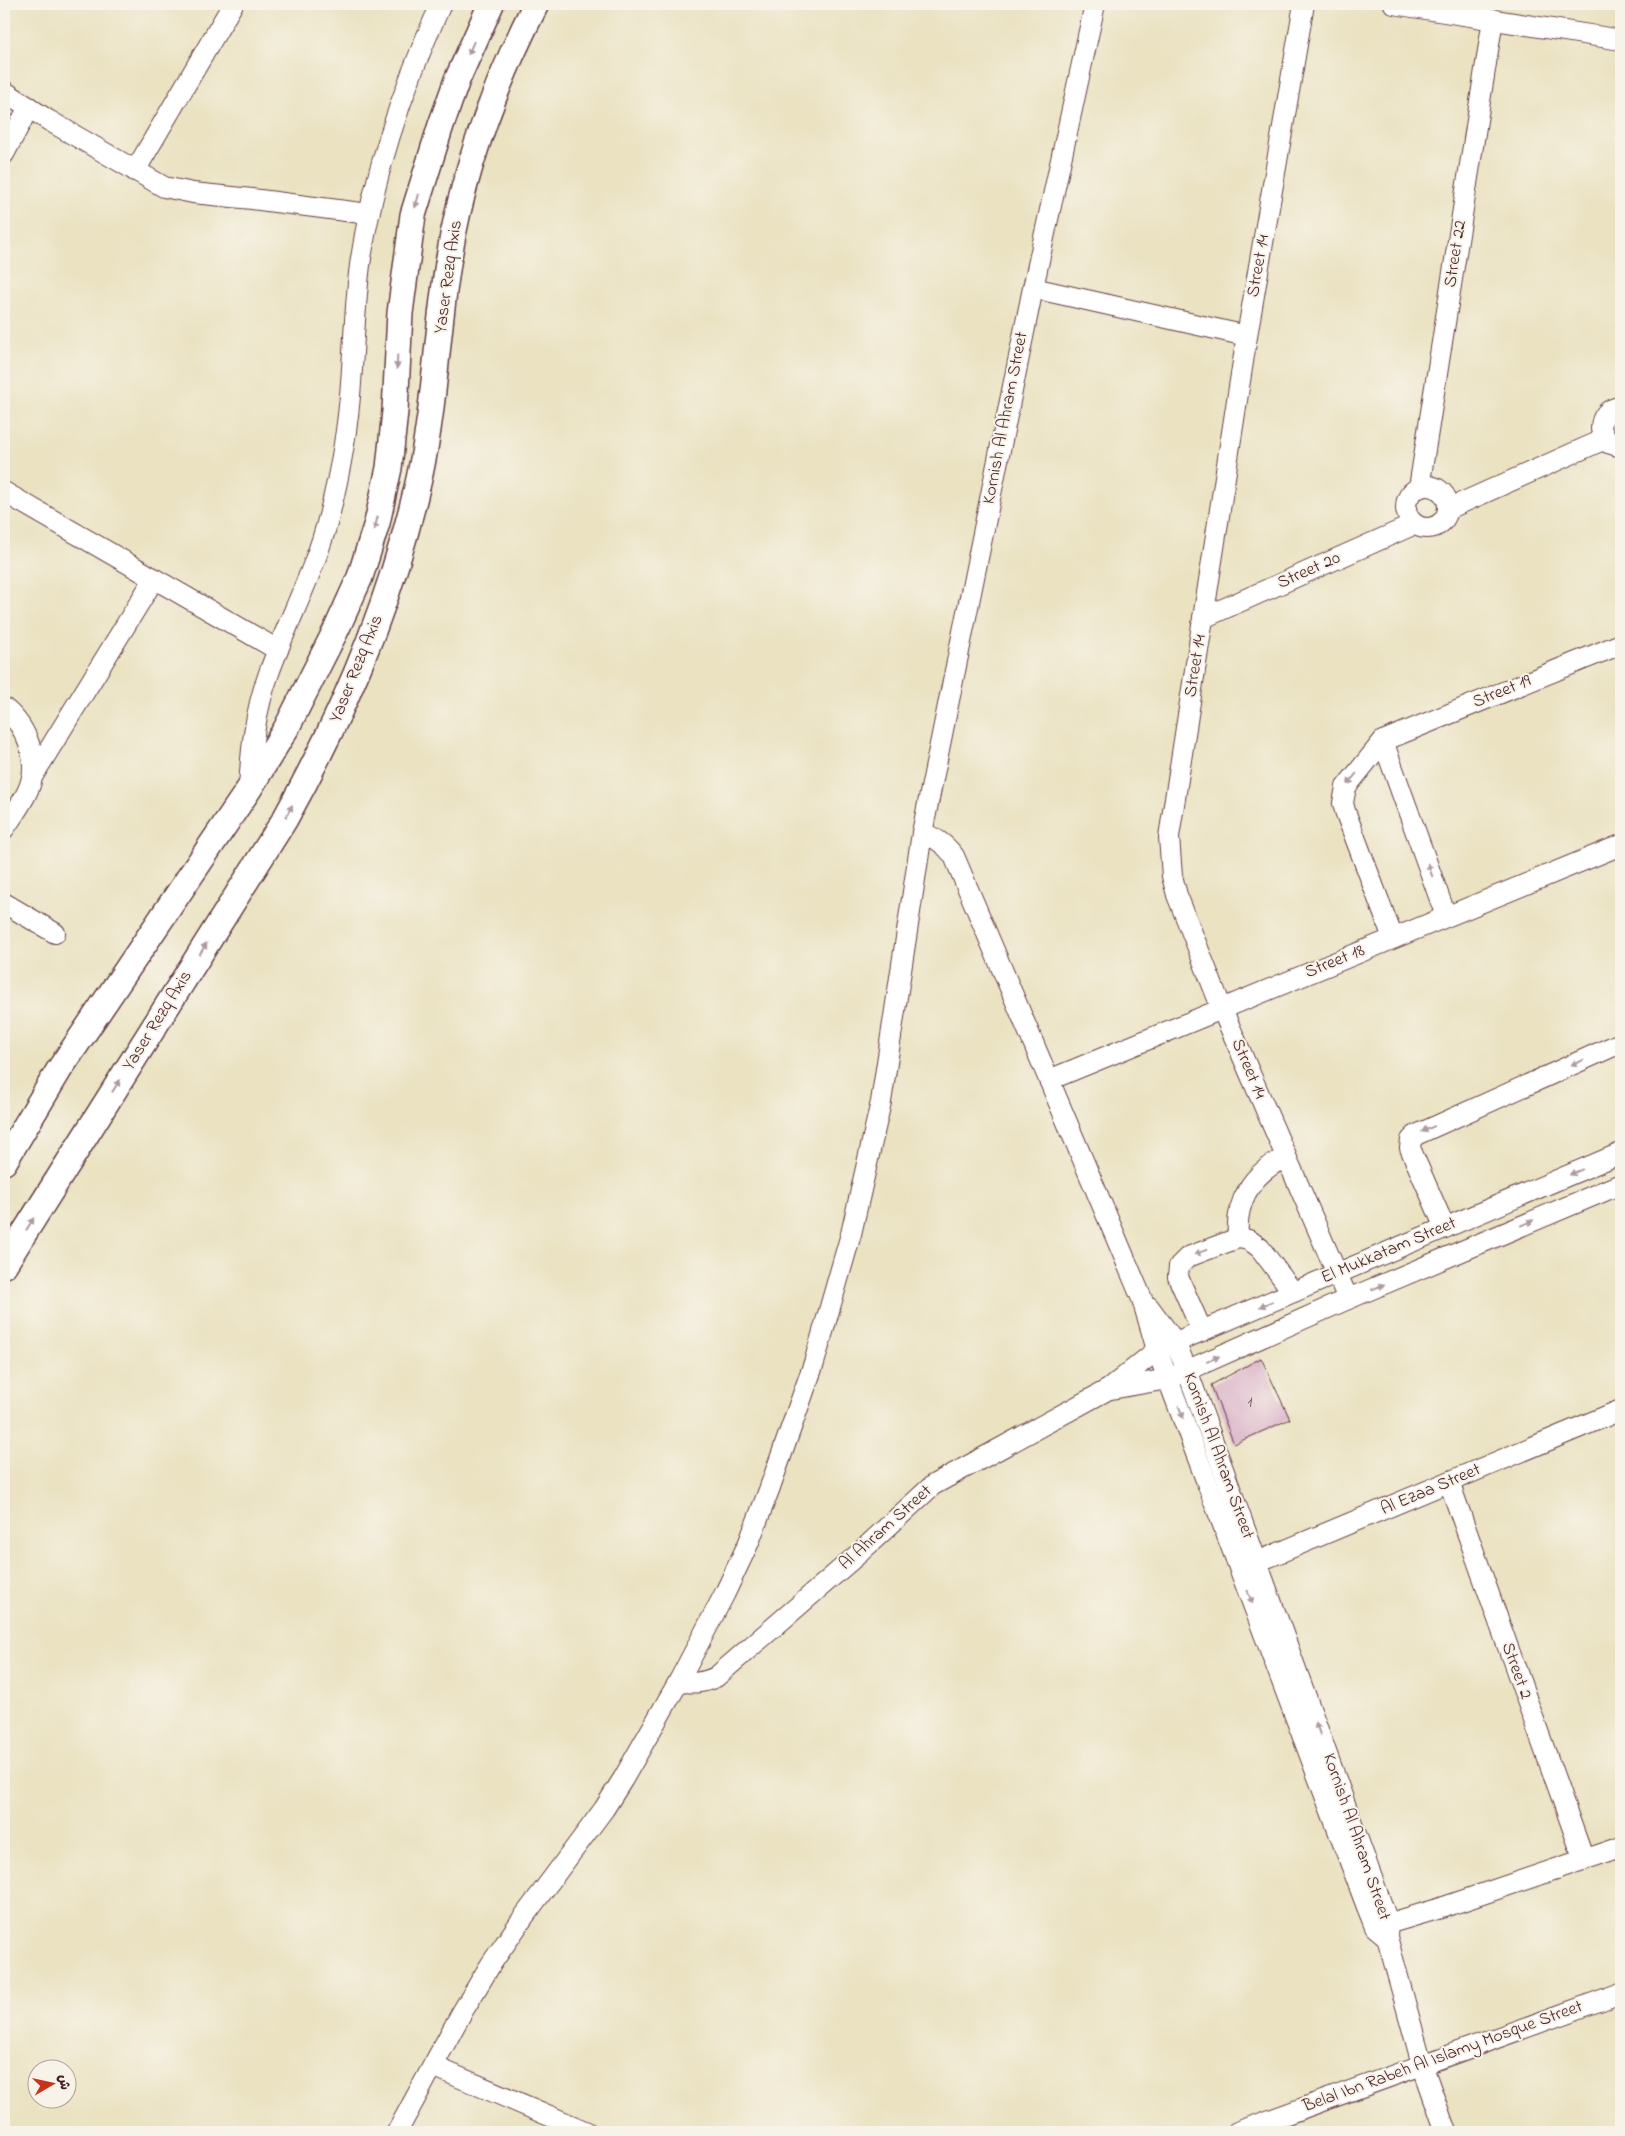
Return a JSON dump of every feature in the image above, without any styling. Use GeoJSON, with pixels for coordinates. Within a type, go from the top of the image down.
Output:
{"type":"FeatureCollection","features":[{"type":"Feature","properties":{"kind":"main road","name":"Yaser Rezq Axis"},"geometry":{"type":"LineString","coordinates":[[4,1162],[59,1070],[249,789],[288,727],[360,577],[377,523],[389,468],[395,411],[400,313],[413,215],[457,80],[491,4]]}},
{"type":"Feature","properties":{"kind":"main road","name":"Yaser Rezq Axis"},"geometry":{"type":"LineString","coordinates":[[4,1265],[285,819],[310,774],[355,680],[392,581],[419,478],[430,426],[446,277],[465,181],[497,86],[536,4]]}},
{"type":"Feature","properties":{"kind":"street"},"geometry":{"type":"LineString","coordinates":[[135,171],[232,4]]}},
{"type":"Feature","properties":{"kind":"street"},"geometry":{"type":"LineString","coordinates":[[249,789],[254,730],[260,701],[278,650],[315,564],[340,468],[351,384],[354,313],[370,214],[395,118],[412,70],[441,4]]}},
{"type":"Feature","properties":{"kind":"street","name":"Kornish Al Ahram Street"},"geometry":{"type":"LineString","coordinates":[[397,2132],[460,2014],[491,1964],[525,1915],[584,1838],[623,1779],[678,1681],[725,1593],[756,1525],[792,1427],[833,1299],[865,1178],[881,1102],[922,833],[1033,288],[1095,4]]}},
{"type":"Feature","properties":{"kind":"street","name":"Street 14"},"geometry":{"type":"LineString","coordinates":[[1304,4],[1247,336],[1169,837],[1169,857],[1177,895],[1222,1009],[1348,1299]]}},
{"type":"Feature","properties":{"kind":"street"},"geometry":{"type":"LineString","coordinates":[[1394,4],[1621,40]]}},
{"type":"Feature","properties":{"kind":"street","name":"Street 22"},"geometry":{"type":"LineString","coordinates":[[1419,488],[1493,19]]}},
{"type":"Feature","properties":{"kind":"street"},"geometry":{"type":"LineString","coordinates":[[4,90],[28,107],[164,187],[193,194],[252,199],[370,214]]}},
{"type":"Feature","properties":{"kind":"street"},"geometry":{"type":"LineString","coordinates":[[4,154],[28,107]]}},
{"type":"Feature","properties":{"kind":"street"},"geometry":{"type":"LineString","coordinates":[[1033,288],[1247,336]]}},
{"type":"Feature","properties":{"kind":"street"},"geometry":{"type":"LineString","coordinates":[[1448,509],[1613,443],[1601,429],[1602,419],[1609,411],[1621,407]]}},
{"type":"Feature","properties":{"kind":"street"},"geometry":{"type":"LineString","coordinates":[[1431,486],[1436,488],[1445,497],[1448,509],[1439,525],[1427,528],[1415,524],[1407,514],[1407,502],[1410,496],[1419,488],[1431,486]]}},
{"type":"Feature","properties":{"kind":"street"},"geometry":{"type":"LineString","coordinates":[[4,492],[278,650]]}},
{"type":"Feature","properties":{"kind":"street","name":"Street 20"},"geometry":{"type":"LineString","coordinates":[[1203,618],[1415,524]]}},
{"type":"Feature","properties":{"kind":"street"},"geometry":{"type":"LineString","coordinates":[[4,829],[28,791],[34,774],[154,579]]}},
{"type":"Feature","properties":{"kind":"street","name":"Street 19"},"geometry":{"type":"LineString","coordinates":[[1393,938],[1343,803],[1346,787],[1383,741],[1621,644]]}},
{"type":"Feature","properties":{"kind":"street"},"geometry":{"type":"LineString","coordinates":[[4,708],[17,719],[25,733],[34,774]]}},
{"type":"Feature","properties":{"kind":"street"},"geometry":{"type":"LineString","coordinates":[[1383,741],[1446,916]]}},
{"type":"Feature","properties":{"kind":"street"},"geometry":{"type":"LineString","coordinates":[[922,833],[935,837],[946,845],[954,856],[1142,1299]]}},
{"type":"Feature","properties":{"kind":"street","name":"Street 18"},"geometry":{"type":"LineString","coordinates":[[1049,1080],[1621,845]]}},
{"type":"Feature","properties":{"kind":"street"},"geometry":{"type":"LineString","coordinates":[[4,903],[54,934]]}},
{"type":"Feature","properties":{"kind":"street"},"geometry":{"type":"LineString","coordinates":[[1445,1228],[1410,1148],[1412,1140],[1416,1135],[1616,1045],[1621,1046]]}},
{"type":"Feature","properties":{"kind":"street","name":"El Mukkatam Street"},"geometry":{"type":"LineString","coordinates":[[1157,1350],[1621,1153]]}},
{"type":"Feature","properties":{"kind":"street"},"geometry":{"type":"LineString","coordinates":[[1238,1238],[1239,1213],[1248,1189],[1264,1170],[1286,1157]]}},
{"type":"Feature","properties":{"kind":"street","name":"El Mukkatam Street"},"geometry":{"type":"LineString","coordinates":[[1168,1378],[1348,1299],[1621,1184]]}},
{"type":"Feature","properties":{"kind":"street"},"geometry":{"type":"LineString","coordinates":[[1202,1330],[1178,1277],[1179,1266],[1188,1257],[1238,1238],[1249,1240],[1260,1248],[1293,1292]]}},
{"type":"Feature","properties":{"kind":"street","name":"Kornish Al Ahram Street"},"geometry":{"type":"LineString","coordinates":[[1142,1299],[1175,1342],[1187,1370],[1249,1566],[1383,1929]]}},
{"type":"Feature","properties":{"kind":"street","name":"Kornish Al Ahram Street"},"geometry":{"type":"LineString","coordinates":[[1142,1299],[1157,1350],[1168,1378],[1249,1566]]}},
{"type":"Feature","properties":{"kind":"street","name":"Al Ahram Street"},"geometry":{"type":"LineString","coordinates":[[678,1681],[704,1682],[727,1670],[933,1485],[1109,1389],[1157,1350]]}},
{"type":"Feature","properties":{"kind":"street","name":"Al Ahram Street"},"geometry":{"type":"LineString","coordinates":[[1109,1389],[1168,1378]]}},
{"type":"Feature","properties":{"kind":"street","name":"Al Ezaa Street"},"geometry":{"type":"LineString","coordinates":[[1249,1566],[1621,1410]]}},
{"type":"Feature","properties":{"kind":"street","name":"Street 2"},"geometry":{"type":"LineString","coordinates":[[1449,1482],[1584,1860]]}},
{"type":"Feature","properties":{"kind":"street"},"geometry":{"type":"LineString","coordinates":[[1446,2132],[1422,2064],[1383,1929],[1621,1847]]}},
{"type":"Feature","properties":{"kind":"street","name":"Belal Ibn Rabeh Al Islamy Mosque Street"},"geometry":{"type":"LineString","coordinates":[[1237,2132],[1621,1993]]}},
{"type":"Feature","properties":{"kind":"street"},"geometry":{"type":"LineString","coordinates":[[433,2066],[587,2132]]}},
{"type":"Feature","properties":{"kind":"building"},"geometry":{"type":"Polygon","coordinates":[[[1261,1358],[1290,1419],[1234,1444],[1211,1385],[1261,1358]]]}}]}
